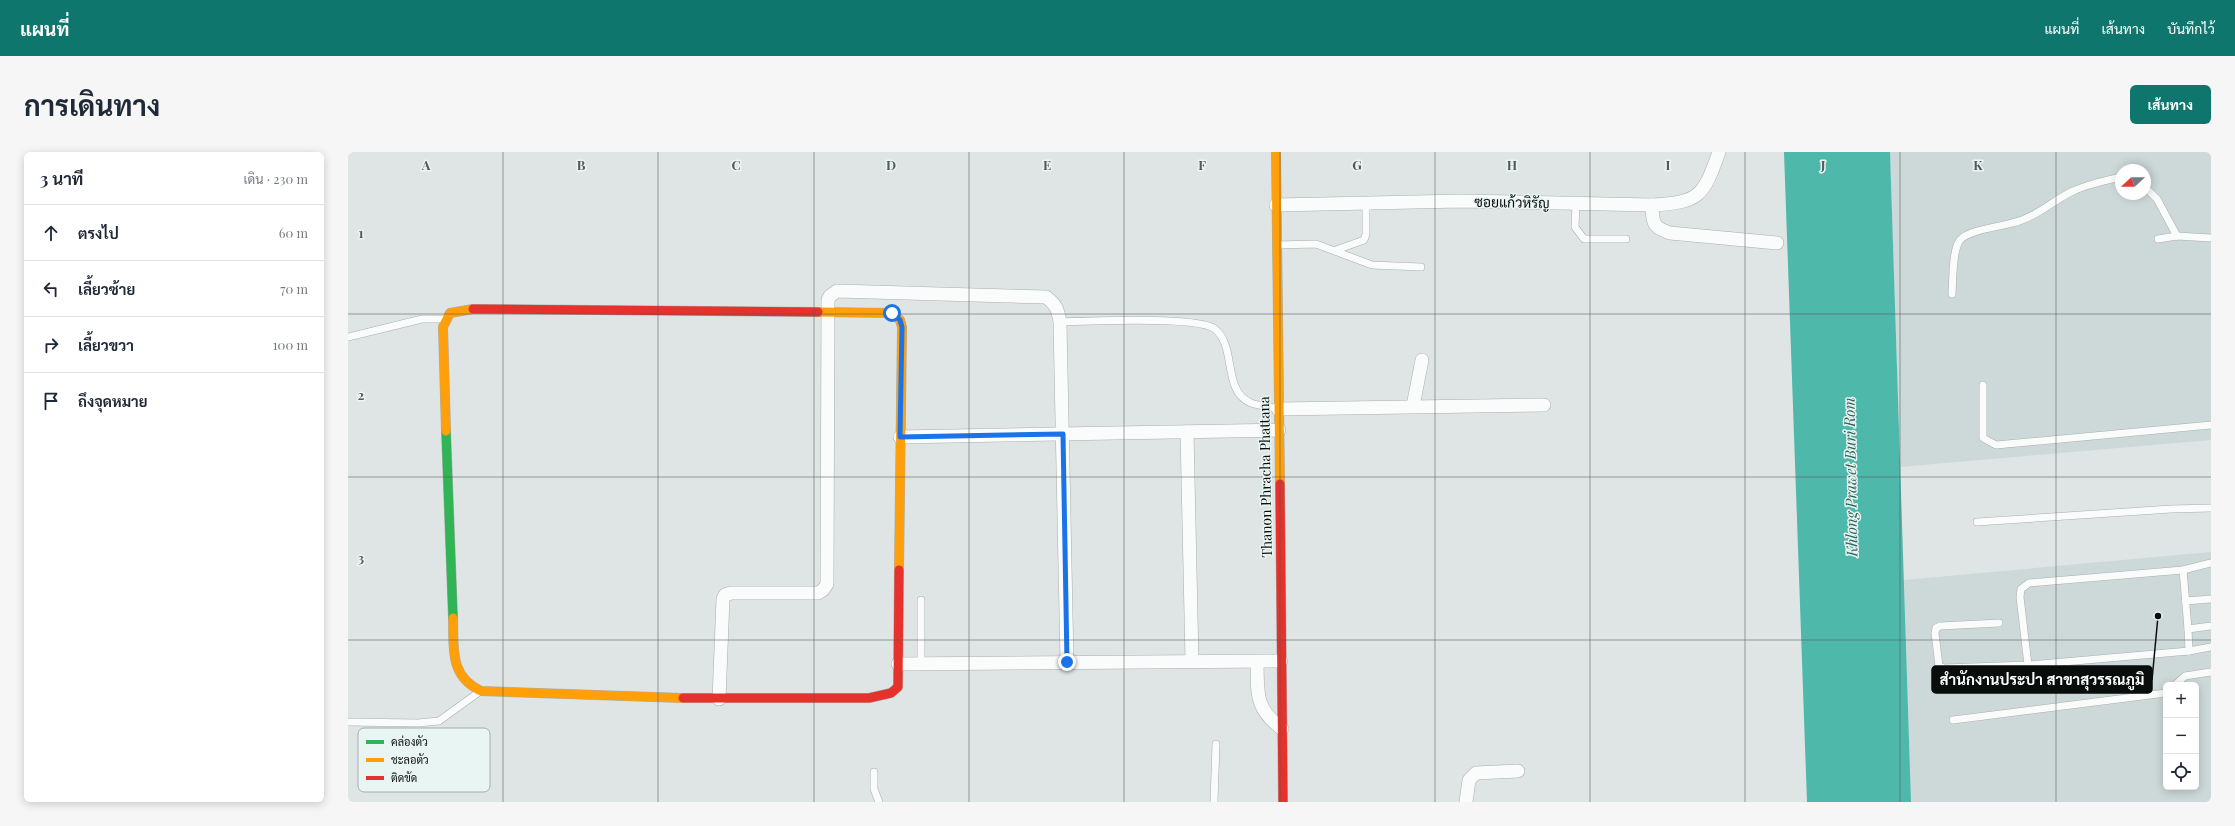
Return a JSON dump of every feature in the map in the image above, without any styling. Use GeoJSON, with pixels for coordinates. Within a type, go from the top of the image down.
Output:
{"type":"FeatureCollection","features":[{"type":"Feature","properties":{"kind":"street","name":"Thanon Phracha Phattana"},"geometry":{"type":"LineString","coordinates":[[1276,152],[1283,802]]}},
{"type":"Feature","properties":{"kind":"street","name":"ซอยแก้วหิรัญ"},"geometry":{"type":"LineString","coordinates":[[1276,205],[1462,202],[1652,205],[1679,203],[1696,197],[1710,179],[1720,152]]}},
{"type":"Feature","properties":{"kind":"street"},"geometry":{"type":"LineString","coordinates":[[1652,205],[1653,222],[1657,229],[1670,233],[1777,243]]}},
{"type":"Feature","properties":{"kind":"street"},"geometry":{"type":"LineString","coordinates":[[719,699],[723,599],[726,595],[731,593],[818,593],[823,590],[827,584],[828,312],[830,296],[837,292],[1046,297],[1054,303],[1058,310],[1060,322],[1067,662]]}},
{"type":"Feature","properties":{"kind":"street"},"geometry":{"type":"LineString","coordinates":[[473,309],[828,312],[892,313],[900,320],[902,377],[900,437],[898,687],[891,693],[881,696],[852,699],[719,699],[481,691],[462,681],[457,672],[454,654],[445,319],[454,311],[473,309]]}},
{"type":"Feature","properties":{"kind":"street"},"geometry":{"type":"LineString","coordinates":[[1413,406],[1422,360]]}},
{"type":"Feature","properties":{"kind":"street"},"geometry":{"type":"LineString","coordinates":[[1278,409],[1544,405]]}},
{"type":"Feature","properties":{"kind":"street"},"geometry":{"type":"LineString","coordinates":[[900,437],[1279,430]]}},
{"type":"Feature","properties":{"kind":"street"},"geometry":{"type":"LineString","coordinates":[[1187,432],[1192,661]]}},
{"type":"Feature","properties":{"kind":"street"},"geometry":{"type":"LineString","coordinates":[[898,664],[1281,661]]}},
{"type":"Feature","properties":{"kind":"street"},"geometry":{"type":"LineString","coordinates":[[1257,662],[1259,700],[1264,712],[1282,729]]}},
{"type":"Feature","properties":{"kind":"street"},"geometry":{"type":"LineString","coordinates":[[1466,802],[1469,780],[1476,774],[1518,771]]}},
{"type":"Feature","properties":{"kind":"lane"},"geometry":{"type":"LineString","coordinates":[[1952,294],[1956,249],[1960,240],[1970,234],[2014,223],[2032,216],[2071,192],[2097,182],[2115,178]]}},
{"type":"Feature","properties":{"kind":"lane"},"geometry":{"type":"LineString","coordinates":[[2151,193],[2158,199],[2177,236]]}},
{"type":"Feature","properties":{"kind":"lane"},"geometry":{"type":"LineString","coordinates":[[1336,250],[1364,240],[1366,234],[1366,203]]}},
{"type":"Feature","properties":{"kind":"lane"},"geometry":{"type":"LineString","coordinates":[[1576,204],[1575,227],[1584,239],[1626,239]]}},
{"type":"Feature","properties":{"kind":"lane"},"geometry":{"type":"LineString","coordinates":[[2158,239],[2177,236],[2211,238]]}},
{"type":"Feature","properties":{"kind":"lane"},"geometry":{"type":"LineString","coordinates":[[1277,245],[1316,244],[1336,250],[1372,265],[1421,267]]}},
{"type":"Feature","properties":{"kind":"lane"},"geometry":{"type":"LineString","coordinates":[[348,337],[422,319],[445,319]]}},
{"type":"Feature","properties":{"kind":"lane"},"geometry":{"type":"LineString","coordinates":[[1060,322],[1113,320],[1198,323],[1215,328],[1225,341],[1233,380],[1242,397],[1251,403],[1278,409]]}},
{"type":"Feature","properties":{"kind":"lane"},"geometry":{"type":"LineString","coordinates":[[1983,385],[1983,438],[1996,445],[2211,426]]}},
{"type":"Feature","properties":{"kind":"lane"},"geometry":{"type":"LineString","coordinates":[[1977,522],[2171,509],[2211,508]]}},
{"type":"Feature","properties":{"kind":"lane"},"geometry":{"type":"LineString","coordinates":[[2028,665],[2020,597],[2021,589],[2029,583],[2183,570],[2211,563]]}},
{"type":"Feature","properties":{"kind":"lane"},"geometry":{"type":"LineString","coordinates":[[2183,570],[2188,629],[2188,651]]}},
{"type":"Feature","properties":{"kind":"lane"},"geometry":{"type":"LineString","coordinates":[[2185,601],[2211,599]]}},
{"type":"Feature","properties":{"kind":"lane"},"geometry":{"type":"LineString","coordinates":[[921,600],[921,664]]}},
{"type":"Feature","properties":{"kind":"lane"},"geometry":{"type":"LineString","coordinates":[[1999,623],[1940,626],[1936,628],[1935,633],[1939,666],[1944,668],[2028,665],[2188,651],[2211,647]]}},
{"type":"Feature","properties":{"kind":"lane"},"geometry":{"type":"LineString","coordinates":[[2188,629],[2211,626]]}},
{"type":"Feature","properties":{"kind":"lane"},"geometry":{"type":"LineString","coordinates":[[2179,682],[2185,676],[2211,672]]}},
{"type":"Feature","properties":{"kind":"lane"},"geometry":{"type":"LineString","coordinates":[[348,722],[418,723],[439,721],[481,691]]}},
{"type":"Feature","properties":{"kind":"lane"},"geometry":{"type":"LineString","coordinates":[[1953,720],[2163,693]]}},
{"type":"Feature","properties":{"kind":"lane"},"geometry":{"type":"LineString","coordinates":[[1214,802],[1216,744]]}},
{"type":"Feature","properties":{"kind":"lane"},"geometry":{"type":"LineString","coordinates":[[874,772],[874,789],[879,802]]}},
{"type":"Feature","properties":{"kind":"shaded area"},"geometry":{"type":"Polygon","coordinates":[[[1890,152],[2211,152],[2211,440],[1900,467],[1890,152]]]}},
{"type":"Feature","properties":{"kind":"shaded area"},"geometry":{"type":"Polygon","coordinates":[[[2211,552],[2211,802],[1911,802],[1904,580],[2211,552]]]}},
{"type":"Feature","properties":{"kind":"water","name":"Khlong Prawet Buri Rom"},"geometry":{"type":"Polygon","coordinates":[[[1784,152],[1890,152],[1911,802],[1807,802],[1784,152]]]}},
{"type":"Feature","properties":{"kind":"traffic: fast"},"geometry":{"type":"LineString","coordinates":[[446,431],[453,618]]}},
{"type":"Feature","properties":{"kind":"traffic: slow"},"geometry":{"type":"LineString","coordinates":[[1276,152],[1280,484]]}},
{"type":"Feature","properties":{"kind":"traffic: slow"},"geometry":{"type":"LineString","coordinates":[[446,431],[443,327],[450,313],[473,309]]}},
{"type":"Feature","properties":{"kind":"traffic: slow"},"geometry":{"type":"LineString","coordinates":[[818,312],[892,313],[900,320],[902,327],[899,570]]}},
{"type":"Feature","properties":{"kind":"traffic: slow"},"geometry":{"type":"LineString","coordinates":[[453,618],[454,650],[458,669],[471,685],[481,691],[683,698]]}},
{"type":"Feature","properties":{"kind":"traffic: jam"},"geometry":{"type":"LineString","coordinates":[[473,309],[818,312]]}},
{"type":"Feature","properties":{"kind":"traffic: jam"},"geometry":{"type":"LineString","coordinates":[[1280,484],[1283,802]]}},
{"type":"Feature","properties":{"kind":"traffic: jam"},"geometry":{"type":"LineString","coordinates":[[683,698],[869,698],[891,693],[898,687],[899,570]]}},
{"type":"Feature","properties":{"kind":"place","name":"สำนักงานประปา สาขาสุวรรณภูมิ"},"geometry":{"type":"Point","coordinates":[2158,616]}},
{"type":"Feature","properties":{"kind":"route"},"geometry":{"type":"LineString","coordinates":[[892,313],[898,317],[902,327],[902,403],[900,437],[1063,434],[1067,662]]}}]}
